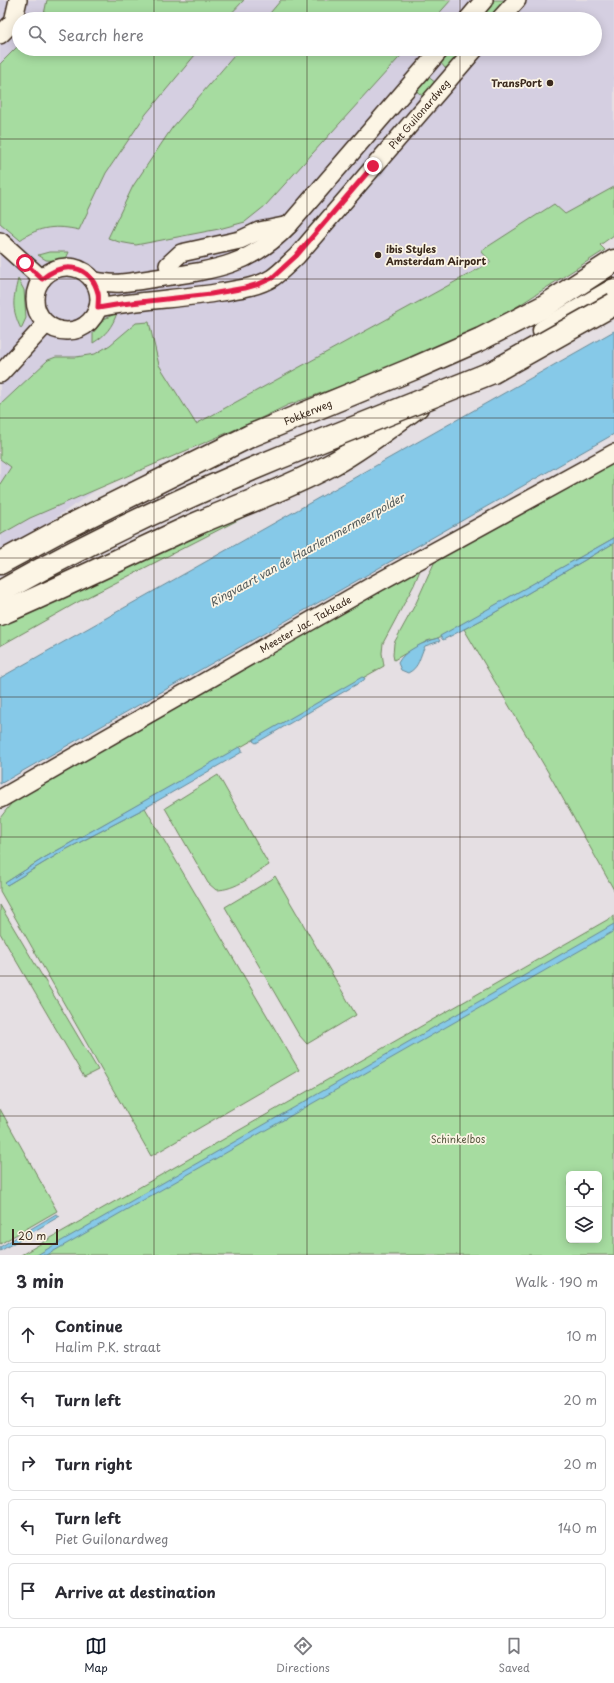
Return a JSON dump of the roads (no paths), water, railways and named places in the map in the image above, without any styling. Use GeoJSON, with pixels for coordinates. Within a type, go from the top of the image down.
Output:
{"type":"FeatureCollection","features":[{"type":"Feature","properties":{"kind":"main road","name":"Fokkerweg"},"geometry":{"type":"LineString","coordinates":[[0,563],[61,530],[250,436],[481,339],[544,307],[614,261]]}},
{"type":"Feature","properties":{"kind":"main road"},"geometry":{"type":"LineString","coordinates":[[0,614],[55,591],[195,524],[274,492],[328,466],[350,454],[426,401],[464,377],[614,290]]}},
{"type":"Feature","properties":{"kind":"main road"},"geometry":{"type":"LineString","coordinates":[[0,592],[152,514],[256,467],[493,372],[614,304]]}},
{"type":"Feature","properties":{"kind":"street"},"geometry":{"type":"LineString","coordinates":[[15,12],[18,0]]}},
{"type":"Feature","properties":{"kind":"street"},"geometry":{"type":"LineString","coordinates":[[474,12],[484,0]]}},
{"type":"Feature","properties":{"kind":"street"},"geometry":{"type":"LineString","coordinates":[[506,12],[517,0]]}},
{"type":"Feature","properties":{"kind":"street"},"geometry":{"type":"LineString","coordinates":[[0,35],[12,23]]}},
{"type":"Feature","properties":{"kind":"street"},"geometry":{"type":"LineString","coordinates":[[94,281],[120,283],[207,271],[225,266],[262,249],[289,225],[435,56]]}},
{"type":"Feature","properties":{"kind":"street","name":"Piet Guilonardweg"},"geometry":{"type":"LineString","coordinates":[[98,308],[189,297],[238,289],[259,284],[272,278],[296,256],[469,56]]}},
{"type":"Feature","properties":{"kind":"street"},"geometry":{"type":"LineString","coordinates":[[154,278],[181,253],[240,240],[259,231],[289,225]]}},
{"type":"Feature","properties":{"kind":"street"},"geometry":{"type":"LineString","coordinates":[[0,241],[42,279]]}},
{"type":"Feature","properties":{"kind":"street"},"geometry":{"type":"LineString","coordinates":[[168,265],[205,259],[242,258]]}},
{"type":"Feature","properties":{"kind":"street"},"geometry":{"type":"LineString","coordinates":[[63,268],[74,268],[85,273],[94,281],[99,294],[98,308],[94,317],[80,328],[68,331],[56,330],[46,324],[38,314],[35,302],[36,290],[42,279],[51,271],[63,268]]}},
{"type":"Feature","properties":{"kind":"street"},"geometry":{"type":"LineString","coordinates":[[0,374],[46,324]]}},
{"type":"Feature","properties":{"kind":"street","name":"Meester Jac. Takkade"},"geometry":{"type":"LineString","coordinates":[[0,799],[377,584],[614,452]]}},
{"type":"Feature","properties":{"kind":"water","name":"Ringvaart van de Haarlemmermeerpolder"},"geometry":{"type":"Polygon","coordinates":[[[614,331],[614,434],[0,784],[0,678],[614,331]]]}},
{"type":"Feature","properties":{"kind":"water"},"geometry":{"type":"Polygon","coordinates":[[[614,538],[614,543],[487,617],[443,640],[440,636],[614,538]]]}},
{"type":"Feature","properties":{"kind":"water"},"geometry":{"type":"Polygon","coordinates":[[[438,638],[440,641],[425,646],[417,665],[412,671],[408,673],[401,670],[398,663],[405,654],[421,644],[438,638]]]}},
{"type":"Feature","properties":{"kind":"water"},"geometry":{"type":"Polygon","coordinates":[[[362,677],[365,678],[364,680],[256,743],[253,741],[254,739],[362,677]]]}},
{"type":"Feature","properties":{"kind":"water"},"geometry":{"type":"Polygon","coordinates":[[[239,747],[242,749],[242,752],[145,808],[65,850],[7,885],[5,883],[44,858],[239,747]]]}},
{"type":"Feature","properties":{"kind":"water"},"geometry":{"type":"Polygon","coordinates":[[[614,924],[614,931],[47,1255],[37,1255],[614,924]]]}},
{"type":"Feature","properties":{"kind":"water"},"geometry":{"type":"Polygon","coordinates":[[[56,1214],[60,1216],[0,1251],[0,1247],[56,1214]]]}},
{"type":"Feature","properties":{"kind":"place","name":"TransPort"},"geometry":{"type":"Point","coordinates":[550,83]}},
{"type":"Feature","properties":{"kind":"place","name":"ibis Styles Amsterdam Airport"},"geometry":{"type":"Point","coordinates":[378,255]}},
{"type":"Feature","properties":{"kind":"park label","name":"Schinkelbos"},"geometry":{"type":"Point","coordinates":[458,1139]}}]}
